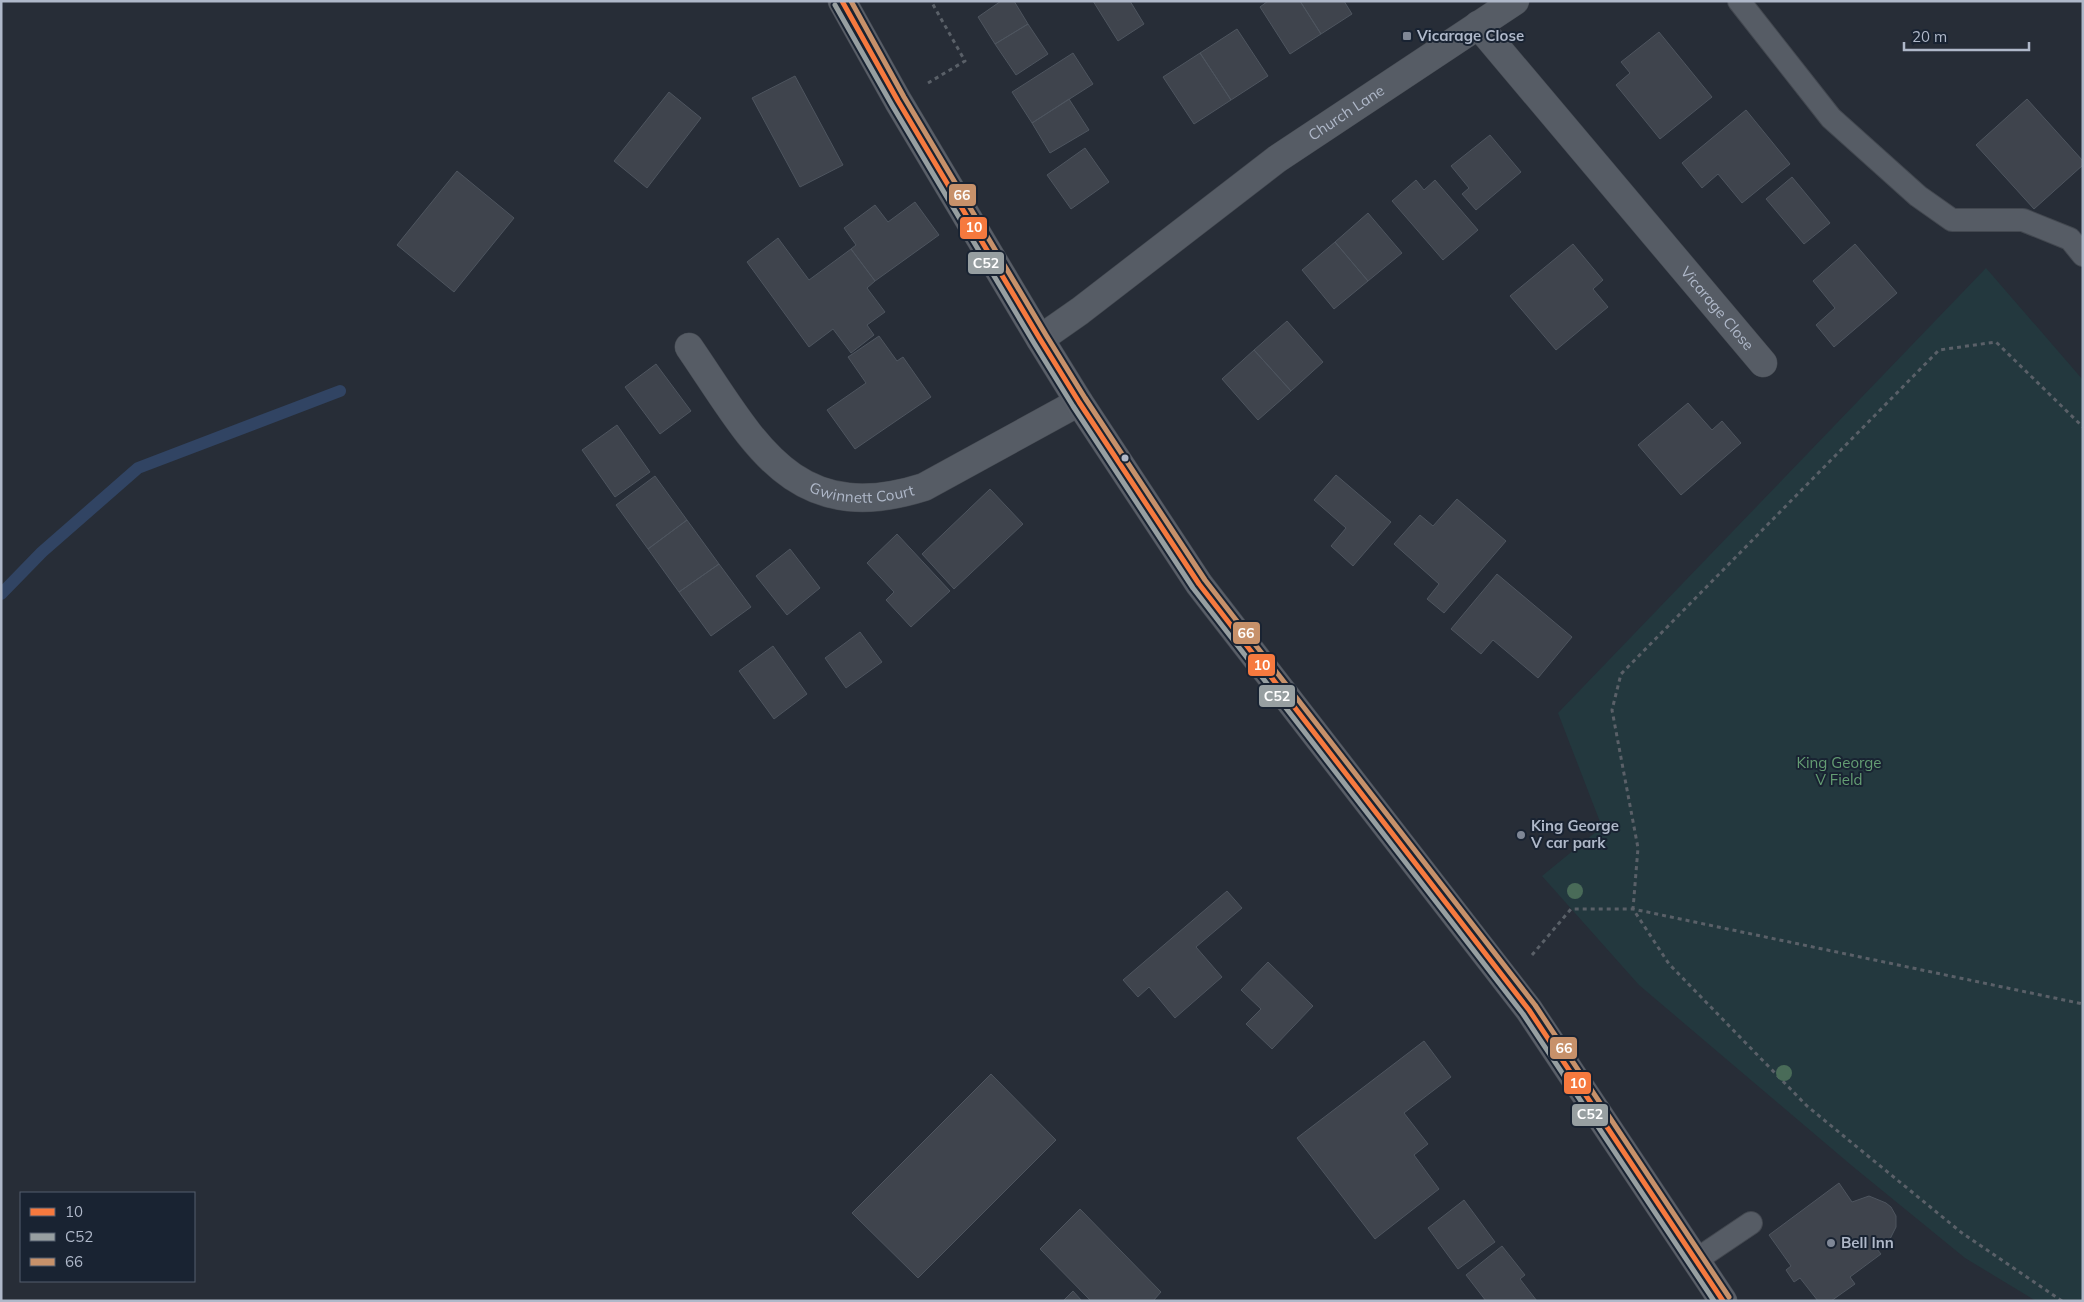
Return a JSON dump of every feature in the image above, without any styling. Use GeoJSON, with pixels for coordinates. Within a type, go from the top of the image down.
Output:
{"type":"FeatureCollection","features":[{"type":"Feature","properties":{"kind":"main road"},"geometry":{"type":"LineString","coordinates":[[842,1],[898,101],[1040,339],[1079,402],[1199,584],[1516,993],[1723,1301]]}},
{"type":"Feature","properties":{"kind":"street","name":"Church Lane"},"geometry":{"type":"LineString","coordinates":[[1040,339],[1277,159],[1515,1]]}},
{"type":"Feature","properties":{"kind":"street","name":"Vicarage Close"},"geometry":{"type":"LineString","coordinates":[[1478,25],[1763,363]]}},
{"type":"Feature","properties":{"kind":"street","name":"Gwinnett Court"},"geometry":{"type":"LineString","coordinates":[[689,347],[754,442],[769,459],[787,474],[807,485],[829,494],[852,498],[884,497],[924,487],[1079,402]]}},
{"type":"Feature","properties":{"kind":"lane"},"geometry":{"type":"LineString","coordinates":[[1739,1],[1831,118],[1918,196],[1952,220],[2023,220],[2070,239],[2083,255]]}},
{"type":"Feature","properties":{"kind":"lane"},"geometry":{"type":"LineString","coordinates":[[1696,1260],[1752,1223]]}},
{"type":"Feature","properties":{"kind":"path"},"geometry":{"type":"LineString","coordinates":[[898,101],[965,61],[930,1]]}},
{"type":"Feature","properties":{"kind":"path"},"geometry":{"type":"LineString","coordinates":[[2062,1301],[1962,1233],[1807,1106],[1668,964],[1633,909],[1638,848],[1612,710],[1621,674],[1939,350],[1996,342],[2083,427]]}},
{"type":"Feature","properties":{"kind":"path"},"geometry":{"type":"LineString","coordinates":[[1516,993],[1532,956],[1571,909],[1633,909],[2083,1004]]}},
{"type":"Feature","properties":{"kind":"green space","name":"King George V Field"},"geometry":{"type":"Polygon","coordinates":[[[1986,268],[2083,380],[2083,1301],[2036,1301],[1965,1258],[1851,1165],[1639,985],[1542,876],[1602,827],[1558,713],[1986,268]]]}},
{"type":"Feature","properties":{"kind":"building"},"geometry":{"type":"Polygon","coordinates":[[[1001,1],[1014,1],[1028,24],[995,44],[978,17],[1001,1]]]}},
{"type":"Feature","properties":{"kind":"building"},"geometry":{"type":"Polygon","coordinates":[[[1093,1],[1130,1],[1144,24],[1118,41],[1093,1]]]}},
{"type":"Feature","properties":{"kind":"building"},"geometry":{"type":"Polygon","coordinates":[[[1268,1],[1300,1],[1321,34],[1290,54],[1260,7],[1268,1]]]}},
{"type":"Feature","properties":{"kind":"building"},"geometry":{"type":"Polygon","coordinates":[[[1300,1],[1344,1],[1352,14],[1321,34],[1300,1]]]}},
{"type":"Feature","properties":{"kind":"building"},"geometry":{"type":"Polygon","coordinates":[[[1028,24],[1048,54],[1016,75],[995,44],[1028,24]]]}},
{"type":"Feature","properties":{"kind":"building"},"geometry":{"type":"Polygon","coordinates":[[[1237,29],[1268,76],[1231,100],[1200,53],[1237,29]]]}},
{"type":"Feature","properties":{"kind":"building"},"geometry":{"type":"Polygon","coordinates":[[[1659,32],[1712,97],[1660,139],[1616,85],[1630,73],[1621,62],[1659,32]]]}},
{"type":"Feature","properties":{"kind":"building"},"geometry":{"type":"Polygon","coordinates":[[[1073,53],[1093,84],[1032,123],[1012,92],[1073,53]]]}},
{"type":"Feature","properties":{"kind":"building"},"geometry":{"type":"Polygon","coordinates":[[[1200,53],[1231,100],[1194,124],[1163,77],[1200,53]]]}},
{"type":"Feature","properties":{"kind":"building"},"geometry":{"type":"Polygon","coordinates":[[[795,76],[843,165],[800,187],[752,98],[795,76]]]}},
{"type":"Feature","properties":{"kind":"building"},"geometry":{"type":"Polygon","coordinates":[[[669,92],[701,118],[647,188],[614,161],[669,92]]]}},
{"type":"Feature","properties":{"kind":"building"},"geometry":{"type":"Polygon","coordinates":[[[1069,99],[1089,130],[1050,153],[1032,123],[1069,99]]]}},
{"type":"Feature","properties":{"kind":"building"},"geometry":{"type":"Polygon","coordinates":[[[2027,99],[2083,161],[2083,165],[2034,209],[1976,145],[2027,99]]]}},
{"type":"Feature","properties":{"kind":"building"},"geometry":{"type":"Polygon","coordinates":[[[1746,110],[1790,164],[1742,203],[1718,174],[1702,188],[1682,163],[1746,110]]]}},
{"type":"Feature","properties":{"kind":"building"},"geometry":{"type":"Polygon","coordinates":[[[1490,135],[1521,172],[1476,210],[1462,194],[1469,188],[1451,166],[1490,135]]]}},
{"type":"Feature","properties":{"kind":"building"},"geometry":{"type":"Polygon","coordinates":[[[1085,148],[1109,182],[1071,209],[1047,175],[1085,148]]]}},
{"type":"Feature","properties":{"kind":"building"},"geometry":{"type":"Polygon","coordinates":[[[457,171],[514,218],[454,292],[397,245],[457,171]]]}},
{"type":"Feature","properties":{"kind":"building"},"geometry":{"type":"Polygon","coordinates":[[[1792,177],[1830,223],[1804,244],[1766,199],[1792,177]]]}},
{"type":"Feature","properties":{"kind":"building"},"geometry":{"type":"Polygon","coordinates":[[[1416,180],[1424,190],[1435,180],[1478,230],[1443,260],[1392,201],[1416,180]]]}},
{"type":"Feature","properties":{"kind":"building"},"geometry":{"type":"Polygon","coordinates":[[[915,202],[939,235],[875,281],[851,249],[856,245],[844,228],[875,205],[888,222],[915,202]]]}},
{"type":"Feature","properties":{"kind":"building"},"geometry":{"type":"Polygon","coordinates":[[[1368,213],[1402,253],[1368,281],[1335,242],[1368,213]]]}},
{"type":"Feature","properties":{"kind":"building"},"geometry":{"type":"Polygon","coordinates":[[[778,238],[809,280],[851,249],[875,281],[867,288],[885,312],[867,325],[874,335],[851,353],[833,329],[809,347],[747,262],[778,238]]]}},
{"type":"Feature","properties":{"kind":"building"},"geometry":{"type":"Polygon","coordinates":[[[1335,242],[1368,281],[1334,309],[1302,270],[1335,242]]]}},
{"type":"Feature","properties":{"kind":"building"},"geometry":{"type":"Polygon","coordinates":[[[1573,244],[1603,280],[1593,289],[1608,307],[1556,350],[1510,296],[1573,244]]]}},
{"type":"Feature","properties":{"kind":"building"},"geometry":{"type":"Polygon","coordinates":[[[1855,244],[1897,293],[1834,347],[1816,325],[1835,308],[1813,281],[1855,244]]]}},
{"type":"Feature","properties":{"kind":"building"},"geometry":{"type":"Polygon","coordinates":[[[1287,321],[1323,362],[1291,391],[1254,350],[1287,321]]]}},
{"type":"Feature","properties":{"kind":"building"},"geometry":{"type":"Polygon","coordinates":[[[879,336],[897,361],[903,357],[931,397],[855,449],[827,410],[866,383],[848,357],[879,336]]]}},
{"type":"Feature","properties":{"kind":"building"},"geometry":{"type":"Polygon","coordinates":[[[1254,350],[1291,391],[1258,420],[1222,379],[1254,350]]]}},
{"type":"Feature","properties":{"kind":"building"},"geometry":{"type":"Polygon","coordinates":[[[656,364],[691,411],[660,434],[625,387],[656,364]]]}},
{"type":"Feature","properties":{"kind":"building"},"geometry":{"type":"Polygon","coordinates":[[[1688,403],[1712,430],[1722,421],[1741,443],[1681,495],[1638,445],[1688,403]]]}},
{"type":"Feature","properties":{"kind":"building"},"geometry":{"type":"Polygon","coordinates":[[[617,425],[650,472],[615,497],[582,450],[617,425]]]}},
{"type":"Feature","properties":{"kind":"building"},"geometry":{"type":"Polygon","coordinates":[[[1336,475],[1391,522],[1353,566],[1331,546],[1346,528],[1314,500],[1336,475]]]}},
{"type":"Feature","properties":{"kind":"building"},"geometry":{"type":"Polygon","coordinates":[[[655,476],[687,520],[648,549],[616,505],[655,476]]]}},
{"type":"Feature","properties":{"kind":"building"},"geometry":{"type":"Polygon","coordinates":[[[990,489],[1023,524],[954,589],[922,554],[990,489]]]}},
{"type":"Feature","properties":{"kind":"building"},"geometry":{"type":"Polygon","coordinates":[[[1457,499],[1506,541],[1444,613],[1427,599],[1439,584],[1394,544],[1420,515],[1433,526],[1457,499]]]}},
{"type":"Feature","properties":{"kind":"building"},"geometry":{"type":"Polygon","coordinates":[[[687,520],[719,564],[679,592],[648,549],[687,520]]]}},
{"type":"Feature","properties":{"kind":"building"},"geometry":{"type":"Polygon","coordinates":[[[897,534],[950,591],[911,627],[886,600],[894,592],[867,563],[897,534]]]}},
{"type":"Feature","properties":{"kind":"building"},"geometry":{"type":"Polygon","coordinates":[[[790,549],[820,588],[787,615],[756,576],[790,549]]]}},
{"type":"Feature","properties":{"kind":"building"},"geometry":{"type":"Polygon","coordinates":[[[719,564],[751,607],[711,636],[679,592],[719,564]]]}},
{"type":"Feature","properties":{"kind":"building"},"geometry":{"type":"Polygon","coordinates":[[[1497,574],[1572,637],[1538,678],[1493,640],[1481,654],[1451,629],[1497,574]]]}},
{"type":"Feature","properties":{"kind":"building"},"geometry":{"type":"Polygon","coordinates":[[[860,632],[882,662],[846,688],[825,658],[860,632]]]}},
{"type":"Feature","properties":{"kind":"building"},"geometry":{"type":"Polygon","coordinates":[[[773,646],[807,694],[774,719],[739,671],[773,646]]]}},
{"type":"Feature","properties":{"kind":"building"},"geometry":{"type":"Polygon","coordinates":[[[1227,891],[1242,908],[1196,947],[1222,977],[1175,1018],[1149,987],[1138,997],[1123,980],[1227,891]]]}},
{"type":"Feature","properties":{"kind":"building"},"geometry":{"type":"Polygon","coordinates":[[[1268,962],[1313,1006],[1272,1049],[1246,1024],[1261,1009],[1241,990],[1268,962]]]}},
{"type":"Feature","properties":{"kind":"building"},"geometry":{"type":"Polygon","coordinates":[[[1424,1041],[1451,1077],[1404,1113],[1428,1144],[1414,1155],[1439,1189],[1375,1239],[1297,1138],[1424,1041]]]}},
{"type":"Feature","properties":{"kind":"building"},"geometry":{"type":"Polygon","coordinates":[[[991,1074],[1056,1140],[918,1278],[852,1213],[991,1074]]]}},
{"type":"Feature","properties":{"kind":"building","name":"Bell Inn"},"geometry":{"type":"Polygon","coordinates":[[[1839,1183],[1852,1202],[1869,1196],[1886,1203],[1891,1207],[1896,1216],[1896,1227],[1889,1241],[1877,1249],[1881,1254],[1850,1277],[1855,1284],[1831,1301],[1818,1301],[1800,1278],[1794,1282],[1786,1270],[1791,1266],[1769,1235],[1839,1183]]]}},
{"type":"Feature","properties":{"kind":"building"},"geometry":{"type":"Polygon","coordinates":[[[1464,1200],[1495,1242],[1458,1269],[1428,1228],[1464,1200]]]}},
{"type":"Feature","properties":{"kind":"building"},"geometry":{"type":"Polygon","coordinates":[[[1080,1209],[1161,1292],[1153,1301],[1091,1301],[1040,1249],[1080,1209]]]}},
{"type":"Feature","properties":{"kind":"building"},"geometry":{"type":"Polygon","coordinates":[[[1502,1246],[1525,1275],[1520,1279],[1537,1301],[1486,1301],[1466,1275],[1502,1246]]]}},
{"type":"Feature","properties":{"kind":"building"},"geometry":{"type":"Polygon","coordinates":[[[1073,1291],[1082,1301],[1063,1301],[1073,1291]]]}},
{"type":"Feature","properties":{"kind":"waterway"},"geometry":{"type":"LineString","coordinates":[[1,594],[42,552],[138,468],[340,391]]}},
{"type":"Feature","properties":{"kind":"transit line","name":"10"},"geometry":{"type":"LineString","coordinates":[[842,1],[898,101],[1040,339],[1079,402],[1199,584],[1529,1010],[1723,1301]]}},
{"type":"Feature","properties":{"kind":"transit line","name":"66"},"geometry":{"type":"LineString","coordinates":[[851,1],[904,97],[1046,335],[1085,398],[1205,580],[1535,1005],[1729,1297]]}},
{"type":"Feature","properties":{"kind":"transit line","name":"C52"},"geometry":{"type":"LineString","coordinates":[[835,5],[892,105],[1034,343],[1073,406],[1193,588],[1523,1014],[1714,1301]]}},
{"type":"Feature","properties":{"kind":"place","name":"Vicarage Close"},"geometry":{"type":"Point","coordinates":[1407,36]}},
{"type":"Feature","properties":{"kind":"place","name":"King George V car park"},"geometry":{"type":"Point","coordinates":[1521,835]}},
{"type":"Feature","properties":{"kind":"place","name":"Bell Inn"},"geometry":{"type":"Point","coordinates":[1831,1243]}}]}
